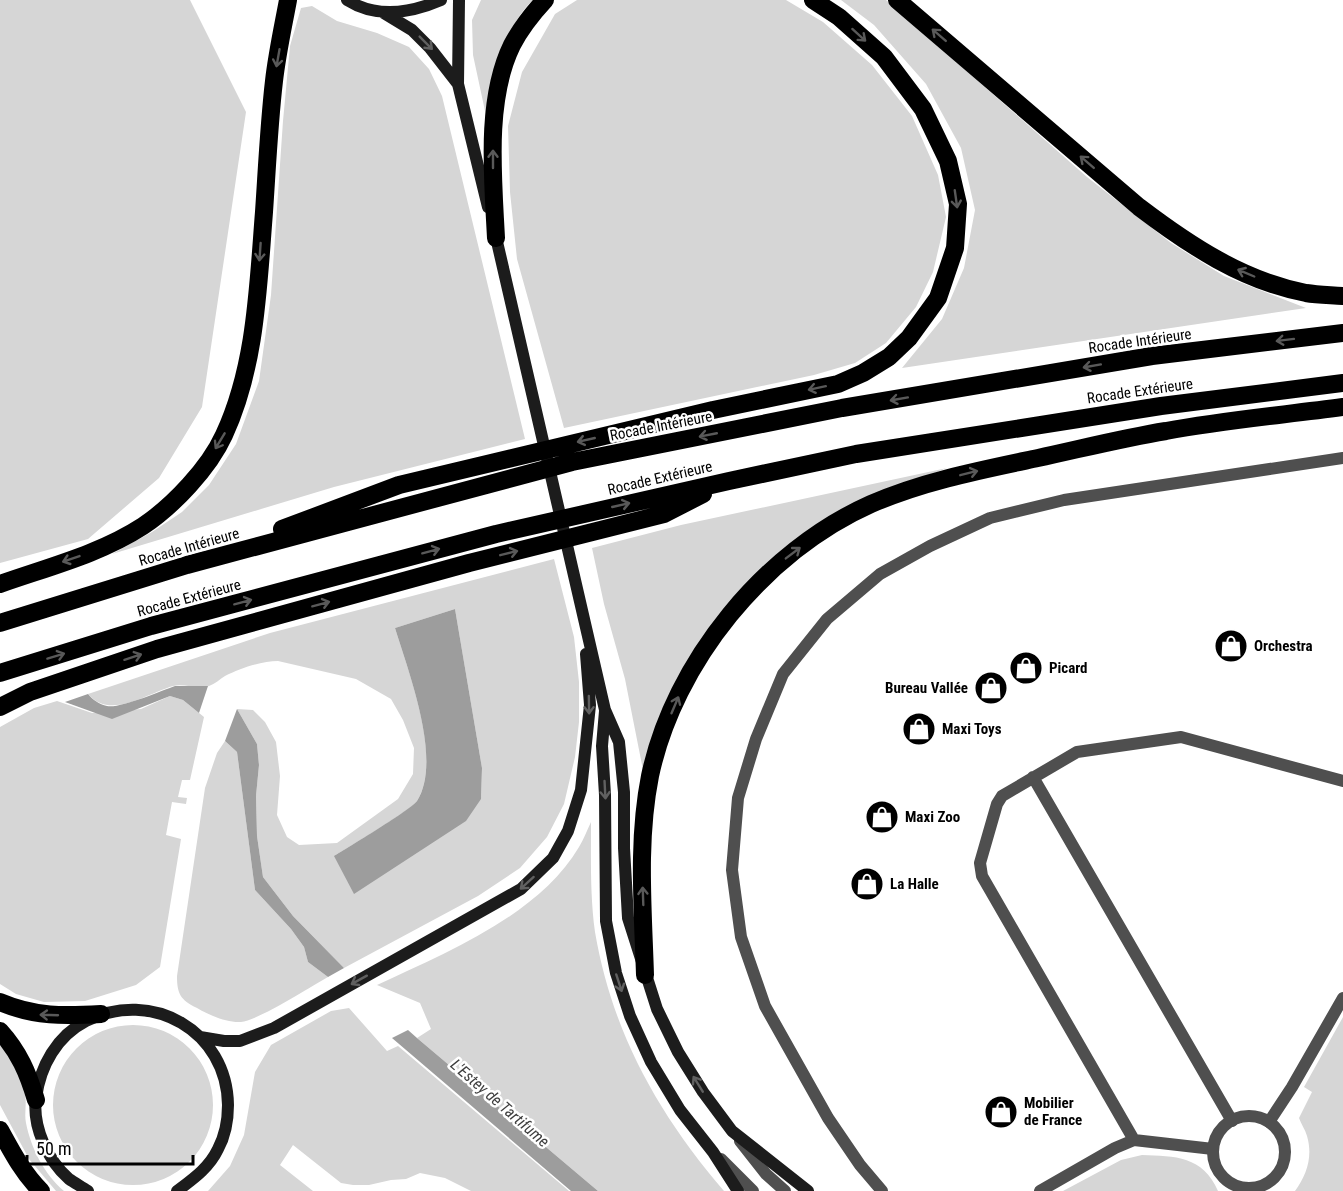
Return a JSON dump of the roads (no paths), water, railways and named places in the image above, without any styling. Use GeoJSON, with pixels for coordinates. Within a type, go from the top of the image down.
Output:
{"type":"FeatureCollection","features":[{"type":"Feature","properties":{"kind":"highway"},"geometry":{"type":"LineString","coordinates":[[0,584],[116,541],[144,525],[174,501],[198,475],[223,437],[242,387],[256,308],[274,79],[288,0]]}},
{"type":"Feature","properties":{"kind":"highway"},"geometry":{"type":"LineString","coordinates":[[496,238],[494,118],[501,80],[512,46],[529,18],[545,0]]}},
{"type":"Feature","properties":{"kind":"highway"},"geometry":{"type":"LineString","coordinates":[[187,565],[399,485],[713,410],[838,384],[863,373],[889,357],[909,338],[938,298],[955,248],[958,204],[948,161],[923,109],[884,57],[839,16],[813,0]]}},
{"type":"Feature","properties":{"kind":"highway"},"geometry":{"type":"LineString","coordinates":[[899,1],[1139,207],[1172,232],[1216,260],[1259,279],[1306,293],[1343,296]]}},
{"type":"Feature","properties":{"kind":"highway","name":"Rocade Intérieure"},"geometry":{"type":"LineString","coordinates":[[0,623],[187,565],[572,462],[842,408],[1140,358],[1343,333]]}},
{"type":"Feature","properties":{"kind":"highway","name":"Rocade Extérieure"},"geometry":{"type":"LineString","coordinates":[[0,674],[151,626],[496,534],[729,481],[856,454],[1161,406],[1343,383]]}},
{"type":"Feature","properties":{"kind":"highway"},"geometry":{"type":"LineString","coordinates":[[645,975],[642,851],[649,784],[662,735],[684,686],[727,616],[785,558],[827,528],[870,504],[931,483],[984,469],[1166,430],[1343,406]]}},
{"type":"Feature","properties":{"kind":"highway"},"geometry":{"type":"LineString","coordinates":[[0,707],[30,692],[157,649],[469,563],[664,514],[729,481]]}},
{"type":"Feature","properties":{"kind":"highway"},"geometry":{"type":"LineString","coordinates":[[0,1002],[41,1015],[101,1014]]}},
{"type":"Feature","properties":{"kind":"highway"},"geometry":{"type":"LineString","coordinates":[[0,1031],[18,1054],[28,1073],[36,1100]]}},
{"type":"Feature","properties":{"kind":"highway"},"geometry":{"type":"LineString","coordinates":[[0,1130],[16,1160],[41,1191]]}},
{"type":"Feature","properties":{"kind":"main road"},"geometry":{"type":"LineString","coordinates":[[347,0],[355,5],[384,12],[413,11],[441,0]]}},
{"type":"Feature","properties":{"kind":"main road"},"geometry":{"type":"LineString","coordinates":[[459,0],[458,84],[496,238],[604,710],[619,742],[624,792],[628,918],[657,1009],[678,1052],[703,1092],[732,1131],[808,1191]]}},
{"type":"Feature","properties":{"kind":"main road"},"geometry":{"type":"LineString","coordinates":[[384,12],[412,30],[436,54],[458,84]]}},
{"type":"Feature","properties":{"kind":"main road"},"geometry":{"type":"LineString","coordinates":[[200,1037],[240,1041],[274,1028],[521,889],[553,858],[568,831],[581,790],[589,732],[590,705],[581,605]]}},
{"type":"Feature","properties":{"kind":"main road"},"geometry":{"type":"LineString","coordinates":[[604,710],[602,746],[605,795],[606,921],[616,973],[630,1016],[651,1062],[680,1110],[713,1152],[738,1191]]}},
{"type":"Feature","properties":{"kind":"main road"},"geometry":{"type":"LineString","coordinates":[[88,1191],[68,1178],[50,1156],[38,1129],[36,1100],[42,1072],[55,1047],[76,1027],[101,1014],[121,1009],[142,1009],[162,1013],[182,1023],[200,1037],[218,1061],[228,1090],[228,1120],[219,1149],[201,1173],[177,1191]]}},
{"type":"Feature","properties":{"kind":"street"},"geometry":{"type":"LineString","coordinates":[[882,1191],[860,1165],[828,1118],[765,1006],[741,937],[732,870],[738,798],[756,739],[783,674],[827,619],[880,574],[930,546],[990,518],[1064,500],[1343,458]]}},
{"type":"Feature","properties":{"kind":"street"},"geometry":{"type":"LineString","coordinates":[[1134,1140],[982,876],[980,863],[997,804],[1002,795],[1077,752],[1181,737],[1343,781]]}},
{"type":"Feature","properties":{"kind":"street"},"geometry":{"type":"LineString","coordinates":[[1033,777],[1232,1121]]}},
{"type":"Feature","properties":{"kind":"street"},"geometry":{"type":"LineString","coordinates":[[1269,1122],[1292,1087],[1343,998]]}},
{"type":"Feature","properties":{"kind":"street"},"geometry":{"type":"LineString","coordinates":[[1247,1116],[1269,1122],[1278,1130],[1284,1141],[1284,1164],[1278,1175],[1269,1183],[1246,1190],[1226,1179],[1219,1171],[1214,1161],[1216,1138],[1232,1121],[1247,1116]]}},
{"type":"Feature","properties":{"kind":"street"},"geometry":{"type":"LineString","coordinates":[[732,1131],[766,1174],[785,1191]]}},
{"type":"Feature","properties":{"kind":"street"},"geometry":{"type":"LineString","coordinates":[[1040,1191],[1115,1148],[1134,1140],[1214,1149]]}},
{"type":"Feature","properties":{"kind":"street"},"geometry":{"type":"LineString","coordinates":[[713,1152],[753,1191]]}},
{"type":"Feature","properties":{"kind":"place","name":"Orchestra"},"geometry":{"type":"Point","coordinates":[1231,646]}},
{"type":"Feature","properties":{"kind":"place","name":"Picard"},"geometry":{"type":"Point","coordinates":[1026,668]}},
{"type":"Feature","properties":{"kind":"place","name":"Bureau Vallée"},"geometry":{"type":"Point","coordinates":[991,688]}},
{"type":"Feature","properties":{"kind":"place","name":"Maxi Toys"},"geometry":{"type":"Point","coordinates":[919,729]}},
{"type":"Feature","properties":{"kind":"place","name":"Maxi Zoo"},"geometry":{"type":"Point","coordinates":[882,817]}},
{"type":"Feature","properties":{"kind":"place","name":"La Halle"},"geometry":{"type":"Point","coordinates":[867,884]}},
{"type":"Feature","properties":{"kind":"place","name":"Mobilier de France"},"geometry":{"type":"Point","coordinates":[1001,1112]}},
{"type":"Feature","properties":{"kind":"water label","name":"L'Estey de Tartifume"},"geometry":{"type":"Point","coordinates":[500,1103]}}]}
